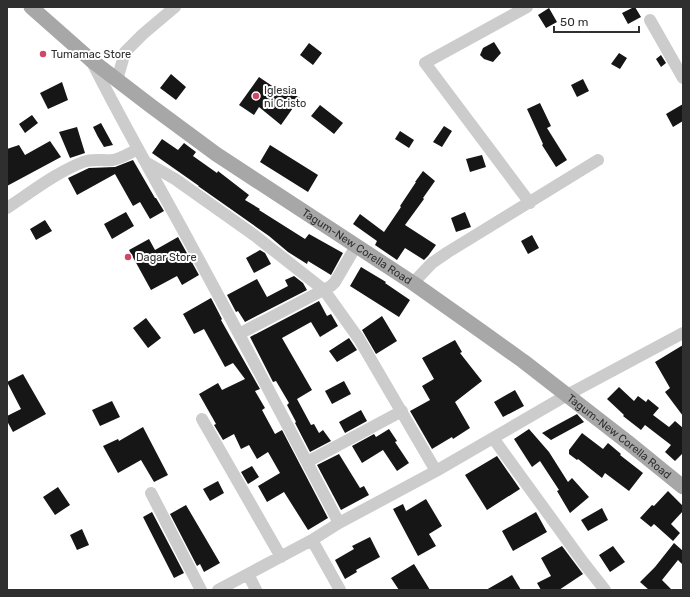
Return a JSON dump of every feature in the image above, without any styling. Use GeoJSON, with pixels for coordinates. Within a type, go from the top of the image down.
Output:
{"type":"FeatureCollection","features":[{"type":"Feature","properties":{"kind":"main road","name":"Tagum-New Corella Road"},"geometry":{"type":"LineString","coordinates":[[32,7],[91,60],[216,154],[413,283],[517,357],[683,487]]}},
{"type":"Feature","properties":{"kind":"street"},"geometry":{"type":"LineString","coordinates":[[117,80],[125,52],[143,34],[175,7]]}},
{"type":"Feature","properties":{"kind":"street"},"geometry":{"type":"LineString","coordinates":[[527,7],[425,63],[530,203]]}},
{"type":"Feature","properties":{"kind":"street"},"geometry":{"type":"LineString","coordinates":[[650,20],[683,78]]}},
{"type":"Feature","properties":{"kind":"street"},"geometry":{"type":"LineString","coordinates":[[91,60],[116,110],[146,162],[239,334],[339,523]]}},
{"type":"Feature","properties":{"kind":"street"},"geometry":{"type":"LineString","coordinates":[[7,208],[45,182],[81,163],[90,160],[111,160],[120,158],[138,149]]}},
{"type":"Feature","properties":{"kind":"street"},"geometry":{"type":"LineString","coordinates":[[413,283],[432,263],[598,160]]}},
{"type":"Feature","properties":{"kind":"street"},"geometry":{"type":"LineString","coordinates":[[146,162],[175,179],[254,235],[324,290],[359,339],[436,471]]}},
{"type":"Feature","properties":{"kind":"street"},"geometry":{"type":"LineString","coordinates":[[239,334],[324,290],[335,282],[356,246]]}},
{"type":"Feature","properties":{"kind":"street"},"geometry":{"type":"LineString","coordinates":[[218,590],[436,471],[567,395],[683,333]]}},
{"type":"Feature","properties":{"kind":"street"},"geometry":{"type":"LineString","coordinates":[[307,462],[402,411]]}},
{"type":"Feature","properties":{"kind":"street"},"geometry":{"type":"LineString","coordinates":[[202,419],[280,557]]}},
{"type":"Feature","properties":{"kind":"street"},"geometry":{"type":"LineString","coordinates":[[493,438],[605,590]]}},
{"type":"Feature","properties":{"kind":"street"},"geometry":{"type":"LineString","coordinates":[[151,493],[201,590]]}},
{"type":"Feature","properties":{"kind":"street"},"geometry":{"type":"LineString","coordinates":[[312,540],[340,590]]}},
{"type":"Feature","properties":{"kind":"street"},"geometry":{"type":"LineString","coordinates":[[248,574],[256,590]]}},
{"type":"Feature","properties":{"kind":"building"},"geometry":{"type":"Polygon","coordinates":[[[634,7],[641,17],[628,24],[622,13],[634,7]]]}},
{"type":"Feature","properties":{"kind":"building"},"geometry":{"type":"Polygon","coordinates":[[[549,8],[557,22],[546,28],[538,15],[549,8]]]}},
{"type":"Feature","properties":{"kind":"building"},"geometry":{"type":"Polygon","coordinates":[[[494,42],[501,53],[493,62],[484,59],[480,55],[483,48],[494,42]]]}},
{"type":"Feature","properties":{"kind":"building"},"geometry":{"type":"Polygon","coordinates":[[[309,43],[322,53],[313,65],[300,55],[309,43]]]}},
{"type":"Feature","properties":{"kind":"building"},"geometry":{"type":"Polygon","coordinates":[[[619,53],[627,58],[620,69],[611,64],[619,53]]]}},
{"type":"Feature","properties":{"kind":"building"},"geometry":{"type":"Polygon","coordinates":[[[661,55],[666,63],[661,67],[656,59],[661,55]]]}},
{"type":"Feature","properties":{"kind":"building"},"geometry":{"type":"Polygon","coordinates":[[[171,74],[186,87],[176,100],[160,88],[171,74]]]}},
{"type":"Feature","properties":{"kind":"building"},"geometry":{"type":"Polygon","coordinates":[[[259,77],[284,94],[286,90],[300,98],[281,125],[259,107],[254,115],[239,105],[259,77]]]}},
{"type":"Feature","properties":{"kind":"building"},"geometry":{"type":"Polygon","coordinates":[[[583,79],[589,91],[577,97],[571,85],[583,79]]]}},
{"type":"Feature","properties":{"kind":"building"},"geometry":{"type":"Polygon","coordinates":[[[62,82],[68,100],[48,109],[40,93],[62,82]]]}},
{"type":"Feature","properties":{"kind":"building"},"geometry":{"type":"Polygon","coordinates":[[[540,103],[551,126],[547,128],[567,160],[556,167],[542,145],[543,144],[527,109],[540,103]]]}},
{"type":"Feature","properties":{"kind":"building"},"geometry":{"type":"Polygon","coordinates":[[[683,104],[683,121],[673,127],[666,114],[683,104]]]}},
{"type":"Feature","properties":{"kind":"building"},"geometry":{"type":"Polygon","coordinates":[[[320,105],[343,123],[334,134],[311,116],[320,105]]]}},
{"type":"Feature","properties":{"kind":"building"},"geometry":{"type":"Polygon","coordinates":[[[32,115],[38,123],[25,133],[19,124],[32,115]]]}},
{"type":"Feature","properties":{"kind":"building"},"geometry":{"type":"Polygon","coordinates":[[[101,123],[113,145],[104,147],[98,137],[93,127],[101,123]]]}},
{"type":"Feature","properties":{"kind":"building"},"geometry":{"type":"Polygon","coordinates":[[[444,126],[452,131],[442,147],[433,142],[444,126]]]}},
{"type":"Feature","properties":{"kind":"building"},"geometry":{"type":"Polygon","coordinates":[[[77,127],[85,153],[70,158],[59,132],[77,127]]]}},
{"type":"Feature","properties":{"kind":"building"},"geometry":{"type":"Polygon","coordinates":[[[400,131],[414,140],[409,148],[395,139],[400,131]]]}},
{"type":"Feature","properties":{"kind":"building"},"geometry":{"type":"Polygon","coordinates":[[[162,139],[178,150],[184,143],[196,152],[193,156],[217,173],[218,171],[249,195],[245,200],[305,239],[309,234],[343,253],[331,275],[308,261],[307,264],[288,252],[269,236],[152,153],[162,139]]]}},
{"type":"Feature","properties":{"kind":"building"},"geometry":{"type":"Polygon","coordinates":[[[50,141],[61,157],[7,186],[7,149],[19,145],[25,155],[50,141]]]}},
{"type":"Feature","properties":{"kind":"building"},"geometry":{"type":"Polygon","coordinates":[[[270,145],[318,175],[308,192],[260,162],[270,145]]]}},
{"type":"Feature","properties":{"kind":"building"},"geometry":{"type":"Polygon","coordinates":[[[482,155],[486,167],[470,172],[466,159],[482,155]]]}},
{"type":"Feature","properties":{"kind":"building"},"geometry":{"type":"Polygon","coordinates":[[[133,160],[164,211],[150,219],[140,202],[133,206],[115,174],[77,195],[68,178],[89,168],[115,167],[133,160]]]}},
{"type":"Feature","properties":{"kind":"building"},"geometry":{"type":"Polygon","coordinates":[[[423,171],[435,181],[405,225],[436,245],[424,260],[405,248],[397,260],[375,245],[377,241],[353,224],[360,214],[384,232],[423,171]]]}},
{"type":"Feature","properties":{"kind":"building"},"geometry":{"type":"Polygon","coordinates":[[[126,212],[134,226],[112,239],[104,224],[126,212]]]}},
{"type":"Feature","properties":{"kind":"building"},"geometry":{"type":"Polygon","coordinates":[[[465,212],[471,227],[456,232],[451,218],[465,212]]]}},
{"type":"Feature","properties":{"kind":"building"},"geometry":{"type":"Polygon","coordinates":[[[45,220],[52,231],[36,240],[30,229],[45,220]]]}},
{"type":"Feature","properties":{"kind":"building"},"geometry":{"type":"Polygon","coordinates":[[[532,235],[539,248],[528,254],[521,241],[532,235]]]}},
{"type":"Feature","properties":{"kind":"building"},"geometry":{"type":"Polygon","coordinates":[[[178,237],[199,275],[182,285],[177,276],[151,290],[129,250],[149,239],[155,250],[178,237]]]}},
{"type":"Feature","properties":{"kind":"building"},"geometry":{"type":"Polygon","coordinates":[[[260,250],[265,253],[271,264],[254,273],[246,258],[260,250]]]}},
{"type":"Feature","properties":{"kind":"building"},"geometry":{"type":"Polygon","coordinates":[[[361,267],[386,282],[385,283],[410,300],[399,317],[350,286],[361,267]]]}},
{"type":"Feature","properties":{"kind":"building"},"geometry":{"type":"Polygon","coordinates":[[[294,276],[303,283],[307,290],[245,322],[238,311],[236,312],[227,295],[257,279],[267,297],[288,286],[285,280],[294,276]]]}},
{"type":"Feature","properties":{"kind":"building"},"geometry":{"type":"Polygon","coordinates":[[[211,298],[222,319],[221,320],[260,389],[255,391],[265,408],[262,410],[275,434],[282,430],[328,518],[308,530],[284,492],[267,502],[258,486],[280,473],[268,452],[257,459],[249,445],[241,449],[234,434],[223,440],[199,394],[218,383],[222,390],[245,379],[233,363],[225,367],[204,329],[194,334],[183,314],[211,298]]]}},
{"type":"Feature","properties":{"kind":"building"},"geometry":{"type":"Polygon","coordinates":[[[319,301],[327,316],[331,314],[338,326],[320,337],[311,322],[282,338],[312,390],[297,399],[311,425],[314,424],[319,433],[323,430],[331,441],[310,452],[287,405],[289,403],[276,381],[273,382],[250,337],[319,301]]]}},
{"type":"Feature","properties":{"kind":"building"},"geometry":{"type":"Polygon","coordinates":[[[382,316],[397,341],[376,354],[362,330],[382,316]]]}},
{"type":"Feature","properties":{"kind":"building"},"geometry":{"type":"Polygon","coordinates":[[[146,318],[161,338],[148,348],[133,328],[146,318]]]}},
{"type":"Feature","properties":{"kind":"building"},"geometry":{"type":"Polygon","coordinates":[[[349,338],[357,350],[337,362],[329,351],[349,338]]]}},
{"type":"Feature","properties":{"kind":"building"},"geometry":{"type":"Polygon","coordinates":[[[455,340],[462,352],[460,353],[482,381],[455,402],[470,428],[453,439],[452,437],[432,449],[410,411],[430,400],[422,386],[434,379],[422,358],[455,340]]]}},
{"type":"Feature","properties":{"kind":"building"},"geometry":{"type":"Polygon","coordinates":[[[683,345],[683,416],[665,392],[670,388],[655,362],[683,345]]]}},
{"type":"Feature","properties":{"kind":"building"},"geometry":{"type":"Polygon","coordinates":[[[23,374],[46,414],[13,432],[7,421],[7,416],[21,409],[7,382],[23,374]]]}},
{"type":"Feature","properties":{"kind":"building"},"geometry":{"type":"Polygon","coordinates":[[[344,381],[351,394],[332,404],[325,391],[344,381]]]}},
{"type":"Feature","properties":{"kind":"building"},"geometry":{"type":"Polygon","coordinates":[[[619,387],[634,401],[638,396],[646,402],[648,399],[659,408],[653,415],[669,427],[675,421],[683,428],[683,453],[675,461],[665,452],[671,445],[645,425],[641,430],[623,416],[624,415],[607,399],[619,387]]]}},
{"type":"Feature","properties":{"kind":"building"},"geometry":{"type":"Polygon","coordinates":[[[515,390],[524,406],[503,417],[494,402],[515,390]]]}},
{"type":"Feature","properties":{"kind":"building"},"geometry":{"type":"Polygon","coordinates":[[[112,401],[120,417],[100,426],[92,410],[112,401]]]}},
{"type":"Feature","properties":{"kind":"building"},"geometry":{"type":"Polygon","coordinates":[[[361,410],[367,421],[345,433],[339,422],[361,410]]]}},
{"type":"Feature","properties":{"kind":"building"},"geometry":{"type":"Polygon","coordinates":[[[577,414],[584,422],[551,440],[542,433],[577,414]]]}},
{"type":"Feature","properties":{"kind":"building"},"geometry":{"type":"Polygon","coordinates":[[[143,427],[168,475],[154,482],[141,460],[118,473],[103,446],[118,439],[119,441],[143,427]]]}},
{"type":"Feature","properties":{"kind":"building"},"geometry":{"type":"Polygon","coordinates":[[[389,429],[397,441],[395,442],[409,463],[397,471],[383,450],[362,463],[352,446],[374,434],[376,437],[389,429]]]}},
{"type":"Feature","properties":{"kind":"building"},"geometry":{"type":"Polygon","coordinates":[[[529,429],[549,452],[568,482],[572,478],[589,497],[570,513],[557,491],[559,490],[540,461],[532,467],[514,439],[529,429]]]}},
{"type":"Feature","properties":{"kind":"building"},"geometry":{"type":"Polygon","coordinates":[[[582,433],[603,449],[608,443],[621,454],[620,455],[643,473],[629,491],[605,473],[602,478],[578,459],[577,460],[569,454],[569,450],[582,433]]]}},
{"type":"Feature","properties":{"kind":"building"},"geometry":{"type":"Polygon","coordinates":[[[339,454],[360,488],[364,486],[369,495],[341,510],[317,465],[339,454]]]}},
{"type":"Feature","properties":{"kind":"building"},"geometry":{"type":"Polygon","coordinates":[[[497,456],[520,489],[487,510],[465,475],[497,456]]]}},
{"type":"Feature","properties":{"kind":"building"},"geometry":{"type":"Polygon","coordinates":[[[252,466],[259,477],[248,484],[241,472],[252,466]]]}},
{"type":"Feature","properties":{"kind":"building"},"geometry":{"type":"Polygon","coordinates":[[[218,481],[224,493],[210,501],[203,489],[218,481]]]}},
{"type":"Feature","properties":{"kind":"building"},"geometry":{"type":"Polygon","coordinates":[[[58,487],[70,505],[55,515],[43,497],[58,487]]]}},
{"type":"Feature","properties":{"kind":"building"},"geometry":{"type":"Polygon","coordinates":[[[668,491],[683,506],[683,511],[671,524],[680,533],[673,541],[654,524],[651,527],[640,518],[668,491]]]}},
{"type":"Feature","properties":{"kind":"building"},"geometry":{"type":"Polygon","coordinates":[[[426,499],[442,526],[429,534],[436,546],[418,556],[393,509],[403,504],[406,511],[426,499]]]}},
{"type":"Feature","properties":{"kind":"building"},"geometry":{"type":"Polygon","coordinates":[[[186,505],[220,563],[204,572],[200,564],[197,566],[170,514],[186,505]]]}},
{"type":"Feature","properties":{"kind":"building"},"geometry":{"type":"Polygon","coordinates":[[[602,508],[608,520],[588,531],[581,520],[602,508]]]}},
{"type":"Feature","properties":{"kind":"building"},"geometry":{"type":"Polygon","coordinates":[[[152,512],[184,573],[174,578],[143,517],[152,512]]]}},
{"type":"Feature","properties":{"kind":"building"},"geometry":{"type":"Polygon","coordinates":[[[536,512],[547,532],[513,551],[502,531],[536,512]]]}},
{"type":"Feature","properties":{"kind":"building"},"geometry":{"type":"Polygon","coordinates":[[[82,529],[89,545],[77,550],[70,535],[82,529]]]}},
{"type":"Feature","properties":{"kind":"building"},"geometry":{"type":"Polygon","coordinates":[[[370,537],[380,557],[356,570],[357,572],[345,579],[335,560],[354,549],[352,546],[370,537]]]}},
{"type":"Feature","properties":{"kind":"building"},"geometry":{"type":"Polygon","coordinates":[[[674,543],[683,551],[683,565],[678,560],[662,580],[672,590],[649,590],[640,582],[655,567],[674,543]]]}},
{"type":"Feature","properties":{"kind":"building"},"geometry":{"type":"Polygon","coordinates":[[[562,546],[583,574],[559,590],[541,590],[537,583],[551,576],[541,558],[562,546]]]}},
{"type":"Feature","properties":{"kind":"building"},"geometry":{"type":"Polygon","coordinates":[[[613,546],[625,562],[610,572],[599,555],[613,546]]]}},
{"type":"Feature","properties":{"kind":"building"},"geometry":{"type":"Polygon","coordinates":[[[414,564],[430,590],[399,590],[391,578],[414,564]]]}},
{"type":"Feature","properties":{"kind":"building"},"geometry":{"type":"Polygon","coordinates":[[[512,575],[521,590],[486,590],[512,575]]]}},
{"type":"Feature","properties":{"kind":"place","name":"Tumamac Store"},"geometry":{"type":"Point","coordinates":[43,54]}},
{"type":"Feature","properties":{"kind":"place","name":"Iglesia ni Cristo"},"geometry":{"type":"Point","coordinates":[256,96]}},
{"type":"Feature","properties":{"kind":"place","name":"Dagar Store"},"geometry":{"type":"Point","coordinates":[128,257]}}]}
